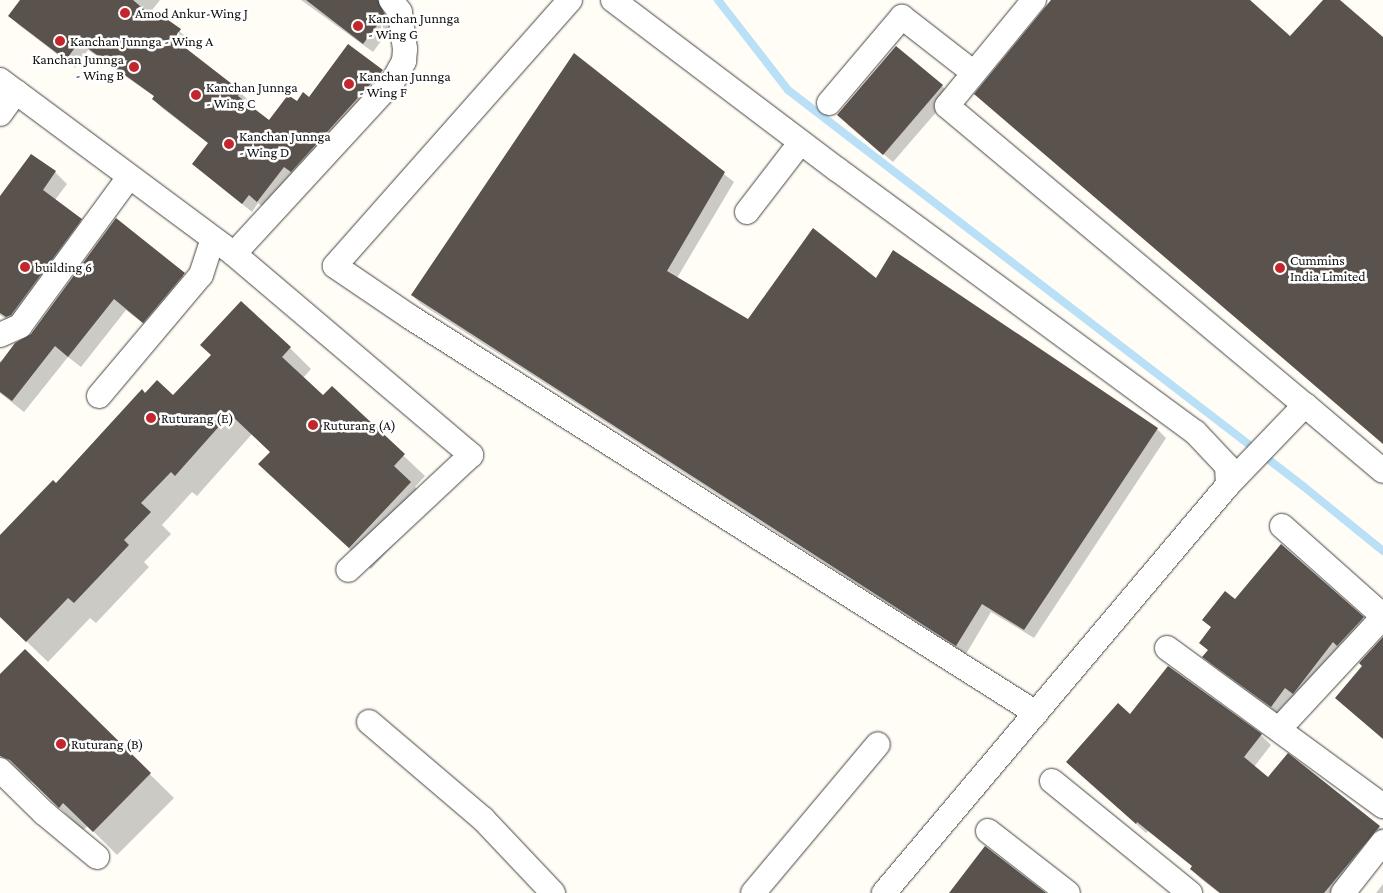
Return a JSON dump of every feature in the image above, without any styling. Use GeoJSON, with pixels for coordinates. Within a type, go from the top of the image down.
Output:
{"type":"FeatureCollection","features":[{"type":"Feature","properties":{"kind":"street"},"geometry":{"type":"LineString","coordinates":[[234,254],[393,81],[404,61],[405,49],[400,12],[391,0]]}},
{"type":"Feature","properties":{"kind":"street"},"geometry":{"type":"LineString","coordinates":[[570,0],[335,266],[410,317],[1036,713]]}},
{"type":"Feature","properties":{"kind":"street"},"geometry":{"type":"LineString","coordinates":[[613,0],[802,142],[1196,432],[1227,466],[1228,485]]}},
{"type":"Feature","properties":{"kind":"street"},"geometry":{"type":"LineString","coordinates":[[1034,0],[947,106],[1383,471]]}},
{"type":"Feature","properties":{"kind":"street"},"geometry":{"type":"LineString","coordinates":[[829,103],[902,17],[974,73]]}},
{"type":"Feature","properties":{"kind":"street"},"geometry":{"type":"LineString","coordinates":[[0,114],[8,86],[234,254],[471,455],[348,570]]}},
{"type":"Feature","properties":{"kind":"street"},"geometry":{"type":"LineString","coordinates":[[747,212],[802,142]]}},
{"type":"Feature","properties":{"kind":"street"},"geometry":{"type":"LineString","coordinates":[[0,335],[20,326],[130,177]]}},
{"type":"Feature","properties":{"kind":"street"},"geometry":{"type":"LineString","coordinates":[[99,396],[201,276],[213,239]]}},
{"type":"Feature","properties":{"kind":"street"},"geometry":{"type":"LineString","coordinates":[[884,893],[1228,485],[1305,405]]}},
{"type":"Feature","properties":{"kind":"street"},"geometry":{"type":"LineString","coordinates":[[1279,729],[1383,617],[1282,526]]}},
{"type":"Feature","properties":{"kind":"street"},"geometry":{"type":"LineString","coordinates":[[1167,648],[1383,806]]}},
{"type":"Feature","properties":{"kind":"street"},"geometry":{"type":"LineString","coordinates":[[369,722],[483,819],[553,893]]}},
{"type":"Feature","properties":{"kind":"street"},"geometry":{"type":"LineString","coordinates":[[753,893],[878,744]]}},
{"type":"Feature","properties":{"kind":"street"},"geometry":{"type":"LineString","coordinates":[[0,770],[44,813],[97,857]]}},
{"type":"Feature","properties":{"kind":"street"},"geometry":{"type":"LineString","coordinates":[[1052,781],[1190,893]]}},
{"type":"Feature","properties":{"kind":"street"},"geometry":{"type":"LineString","coordinates":[[988,831],[1068,893]]}},
{"type":"Feature","properties":{"kind":"street"},"geometry":{"type":"LineString","coordinates":[[1343,893],[1383,842]]}},
{"type":"Feature","properties":{"kind":"building"},"geometry":{"type":"Polygon","coordinates":[[[20,0],[133,0],[154,18],[158,13],[181,29],[174,39],[241,91],[238,96],[269,120],[288,95],[297,101],[303,92],[309,97],[348,44],[383,70],[291,172],[284,167],[257,202],[249,195],[242,204],[192,164],[208,143],[152,99],[154,96],[79,42],[66,60],[8,16],[20,0]]]}},
{"type":"Feature","properties":{"kind":"building","name":"Kanchan Junnga - Wing G"},"geometry":{"type":"Polygon","coordinates":[[[306,0],[378,0],[385,15],[363,44],[306,0]]]}},
{"type":"Feature","properties":{"kind":"building","name":"Cummins India Limited"},"geometry":{"type":"Polygon","coordinates":[[[1051,0],[1250,0],[1290,36],[1323,0],[1340,0],[1383,37],[1383,444],[974,94],[1051,0]]]}},
{"type":"Feature","properties":{"kind":"building"},"geometry":{"type":"Polygon","coordinates":[[[896,46],[943,85],[883,155],[837,115],[896,46]]]}},
{"type":"Feature","properties":{"kind":"building"},"geometry":{"type":"Polygon","coordinates":[[[574,53],[725,172],[667,271],[748,319],[813,228],[876,278],[893,250],[1158,428],[1024,630],[982,604],[956,646],[411,295],[574,53]]]}},
{"type":"Feature","properties":{"kind":"building","name":"building 6"},"geometry":{"type":"Polygon","coordinates":[[[31,154],[56,171],[43,190],[82,219],[11,315],[6,317],[0,313],[0,196],[31,154]]]}},
{"type":"Feature","properties":{"kind":"building"},"geometry":{"type":"Polygon","coordinates":[[[116,218],[185,273],[143,323],[114,299],[68,357],[55,346],[12,401],[0,392],[0,363],[15,343],[31,334],[116,218]]]}},
{"type":"Feature","properties":{"kind":"building"},"geometry":{"type":"Polygon","coordinates":[[[241,301],[291,347],[282,357],[323,395],[332,386],[405,454],[394,466],[411,482],[349,548],[258,464],[270,452],[230,414],[175,476],[171,472],[141,503],[151,512],[124,540],[129,545],[74,603],[68,598],[26,642],[0,617],[0,535],[53,480],[56,483],[142,389],[145,393],[157,380],[173,395],[211,355],[200,345],[241,301]]]}},
{"type":"Feature","properties":{"kind":"building"},"geometry":{"type":"Polygon","coordinates":[[[1281,544],[1364,617],[1337,646],[1333,642],[1293,694],[1285,688],[1271,707],[1202,657],[1208,650],[1199,643],[1211,627],[1202,620],[1225,591],[1235,599],[1281,544]]]}},
{"type":"Feature","properties":{"kind":"building"},"geometry":{"type":"Polygon","coordinates":[[[1383,637],[1383,739],[1335,698],[1362,666],[1359,663],[1383,637]]]}},
{"type":"Feature","properties":{"kind":"building","name":"Ruturang (B)"},"geometry":{"type":"Polygon","coordinates":[[[25,649],[151,773],[93,832],[63,803],[59,808],[10,760],[0,756],[0,674],[25,649]]]}},
{"type":"Feature","properties":{"kind":"building"},"geometry":{"type":"Polygon","coordinates":[[[1168,666],[1262,734],[1244,757],[1268,777],[1288,753],[1380,826],[1324,893],[1220,893],[1190,869],[1192,866],[1137,822],[1136,824],[1066,762],[1118,703],[1130,714],[1168,666]]]}},
{"type":"Feature","properties":{"kind":"building"},"geometry":{"type":"Polygon","coordinates":[[[985,846],[1046,893],[949,893],[985,846]]]}},
{"type":"Feature","properties":{"kind":"waterway"},"geometry":{"type":"LineString","coordinates":[[718,0],[788,90],[1303,486],[1383,551]]}},
{"type":"Feature","properties":{"kind":"place","name":"Amod Ankur-Wing J"},"geometry":{"type":"Point","coordinates":[125,13]}},
{"type":"Feature","properties":{"kind":"place","name":"Kanchan Junnga - Wing G"},"geometry":{"type":"Point","coordinates":[358,26]}},
{"type":"Feature","properties":{"kind":"place","name":"Kanchan Junnga - Wing A"},"geometry":{"type":"Point","coordinates":[60,41]}},
{"type":"Feature","properties":{"kind":"place","name":"Kanchan Junnga - Wing B"},"geometry":{"type":"Point","coordinates":[134,67]}},
{"type":"Feature","properties":{"kind":"place","name":"Kanchan Junnga - Wing F"},"geometry":{"type":"Point","coordinates":[349,84]}},
{"type":"Feature","properties":{"kind":"place","name":"Kanchan Junnga - Wing C"},"geometry":{"type":"Point","coordinates":[196,95]}},
{"type":"Feature","properties":{"kind":"place","name":"Kanchan Junnga - Wing D"},"geometry":{"type":"Point","coordinates":[229,144]}},
{"type":"Feature","properties":{"kind":"place","name":"building 6"},"geometry":{"type":"Point","coordinates":[25,267]}},
{"type":"Feature","properties":{"kind":"place","name":"Cummins India Limited"},"geometry":{"type":"Point","coordinates":[1280,268]}},
{"type":"Feature","properties":{"kind":"place","name":"Ruturang (E)"},"geometry":{"type":"Point","coordinates":[151,418]}},
{"type":"Feature","properties":{"kind":"place","name":"Ruturang (A)"},"geometry":{"type":"Point","coordinates":[313,425]}},
{"type":"Feature","properties":{"kind":"place","name":"Ruturang (B)"},"geometry":{"type":"Point","coordinates":[61,744]}}]}
